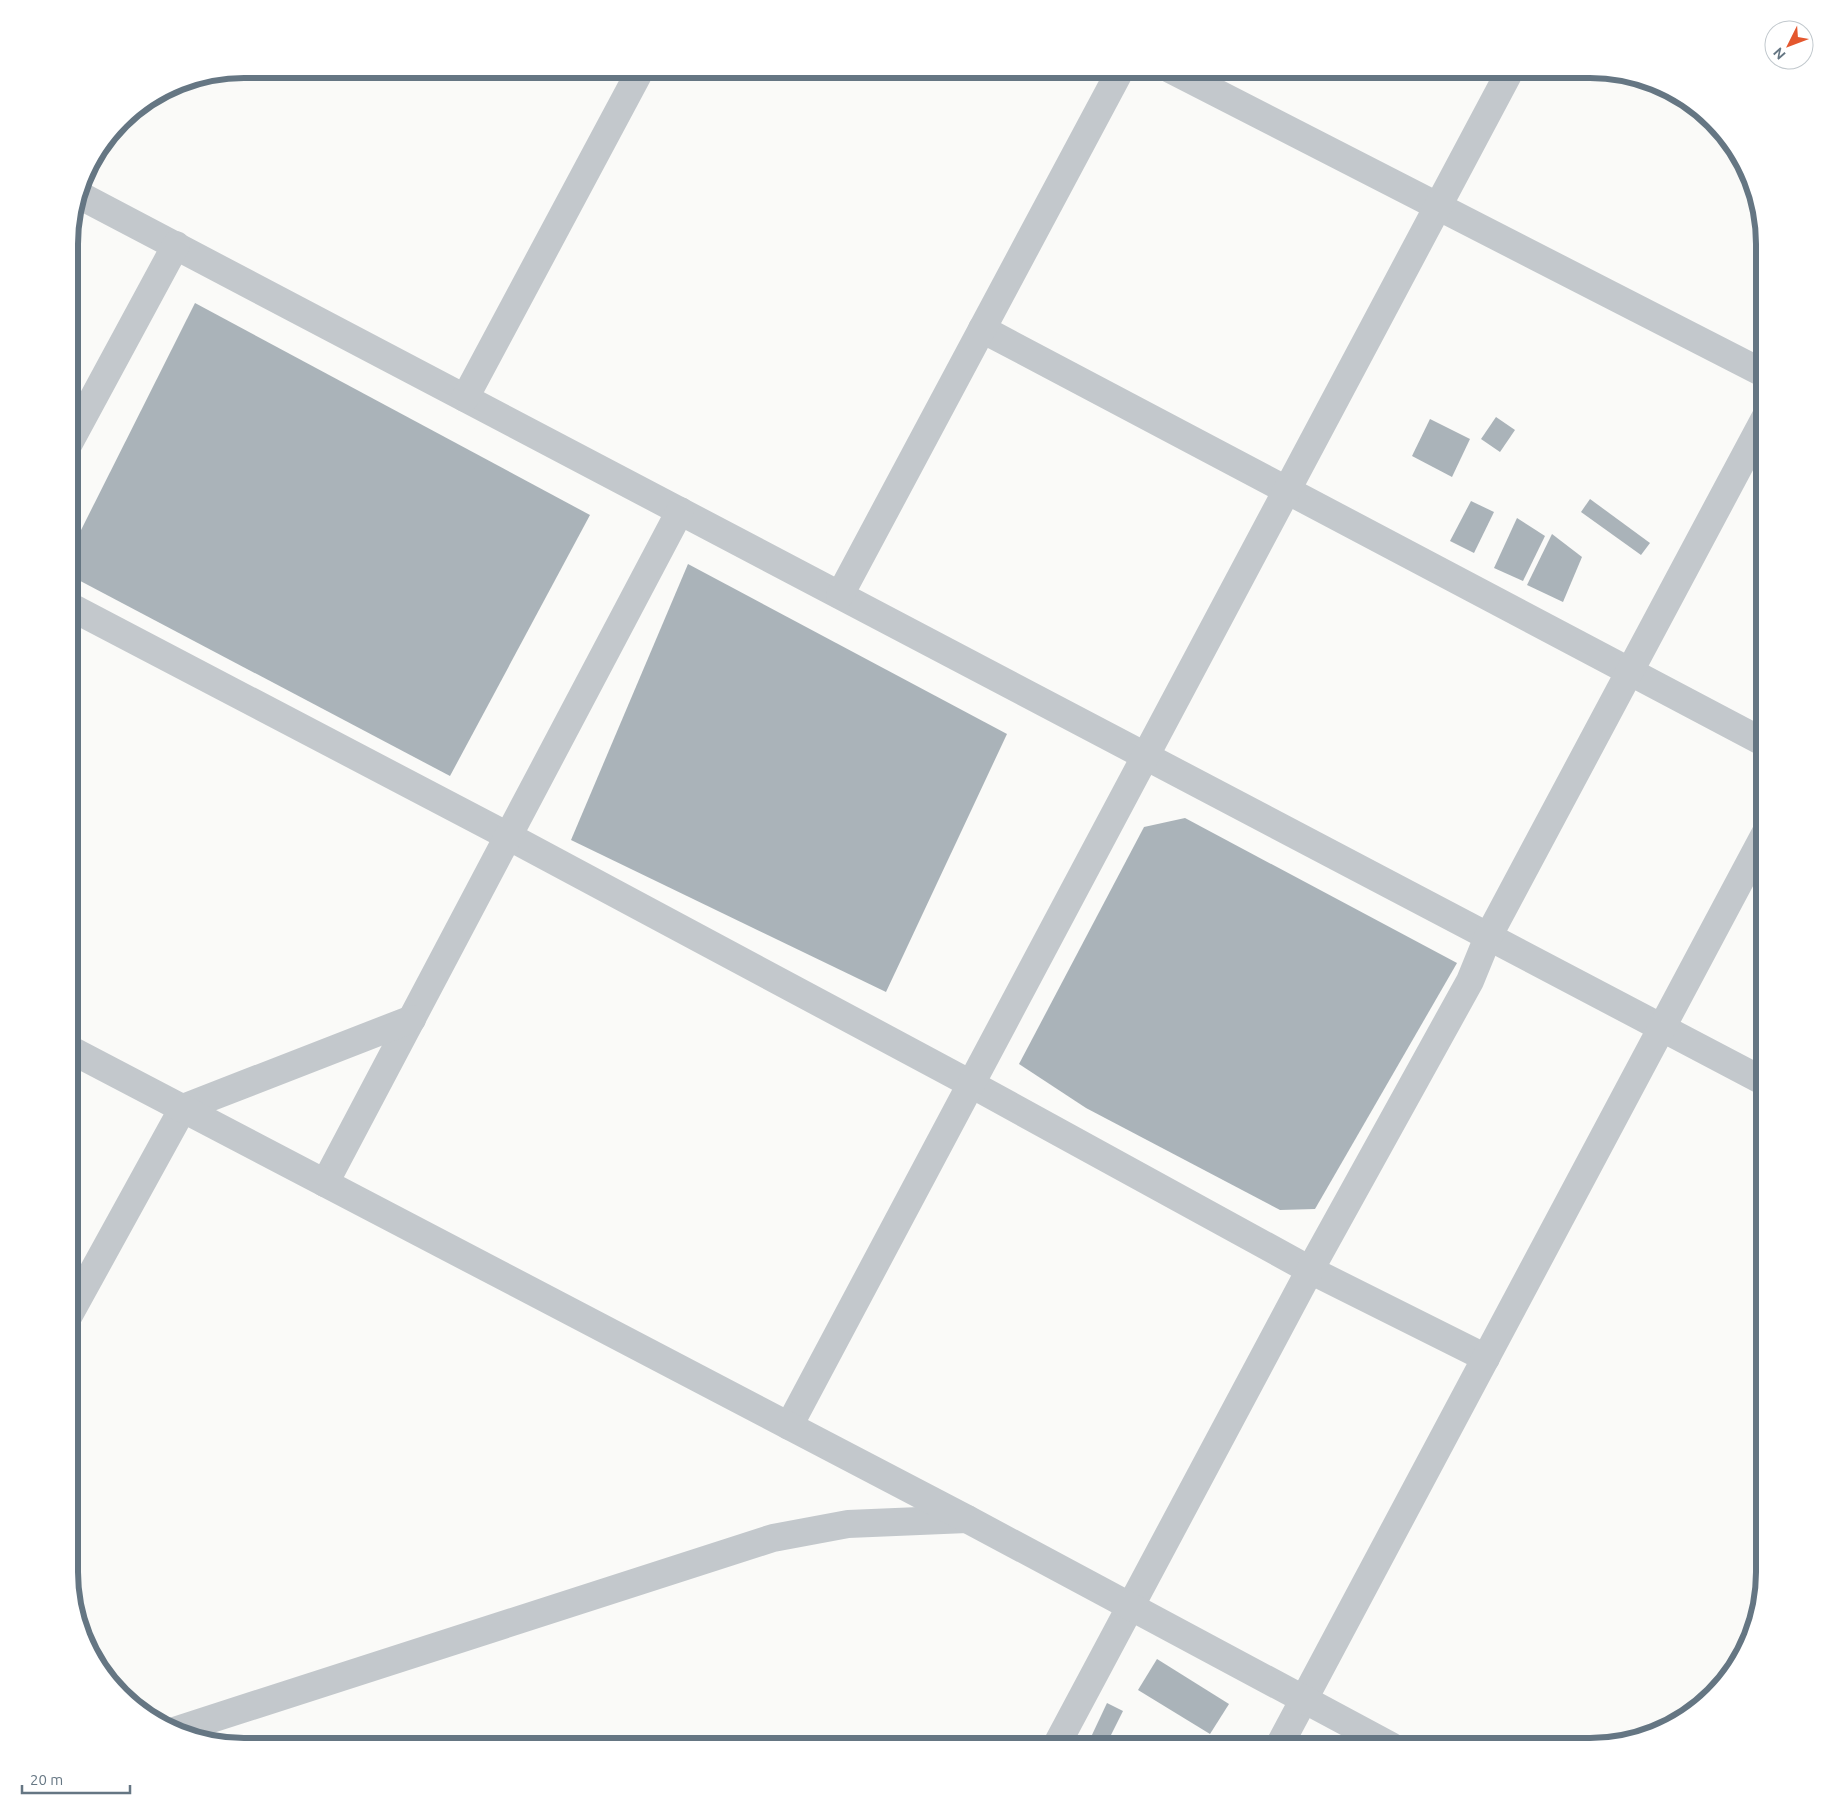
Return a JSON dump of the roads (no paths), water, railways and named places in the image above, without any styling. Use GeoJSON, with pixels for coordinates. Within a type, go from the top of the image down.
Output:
{"type":"FeatureCollection","features":[{"type":"Feature","properties":{"kind":"street"},"geometry":{"type":"LineString","coordinates":[[465,398],[636,78]]}},
{"type":"Feature","properties":{"kind":"street"},"geometry":{"type":"LineString","coordinates":[[840,595],[1116,78]]}},
{"type":"Feature","properties":{"kind":"street"},"geometry":{"type":"LineString","coordinates":[[1188,78],[1756,369]]}},
{"type":"Feature","properties":{"kind":"street"},"geometry":{"type":"LineString","coordinates":[[789,1426],[1505,78]]}},
{"type":"Feature","properties":{"kind":"street"},"geometry":{"type":"LineString","coordinates":[[84,198],[1756,1077]]}},
{"type":"Feature","properties":{"kind":"street"},"geometry":{"type":"LineString","coordinates":[[78,426],[176,246]]}},
{"type":"Feature","properties":{"kind":"street"},"geometry":{"type":"LineString","coordinates":[[982,329],[1756,738]]}},
{"type":"Feature","properties":{"kind":"street"},"geometry":{"type":"LineString","coordinates":[[1060,1738],[1310,1270],[1470,981],[1488,936],[1756,435]]}},
{"type":"Feature","properties":{"kind":"street"},"geometry":{"type":"LineString","coordinates":[[325,1183],[680,511]]}},
{"type":"Feature","properties":{"kind":"street"},"geometry":{"type":"LineString","coordinates":[[78,611],[508,836],[971,1084],[1310,1270],[1486,1358]]}},
{"type":"Feature","properties":{"kind":"street"},"geometry":{"type":"LineString","coordinates":[[1283,1738],[1756,851]]}},
{"type":"Feature","properties":{"kind":"street"},"geometry":{"type":"LineString","coordinates":[[78,1299],[183,1108],[412,1019]]}},
{"type":"Feature","properties":{"kind":"street"},"geometry":{"type":"LineString","coordinates":[[78,1053],[967,1519],[1376,1738]]}},
{"type":"Feature","properties":{"kind":"street"},"geometry":{"type":"LineString","coordinates":[[186,1727],[773,1538],[848,1524],[967,1519]]}}]}
